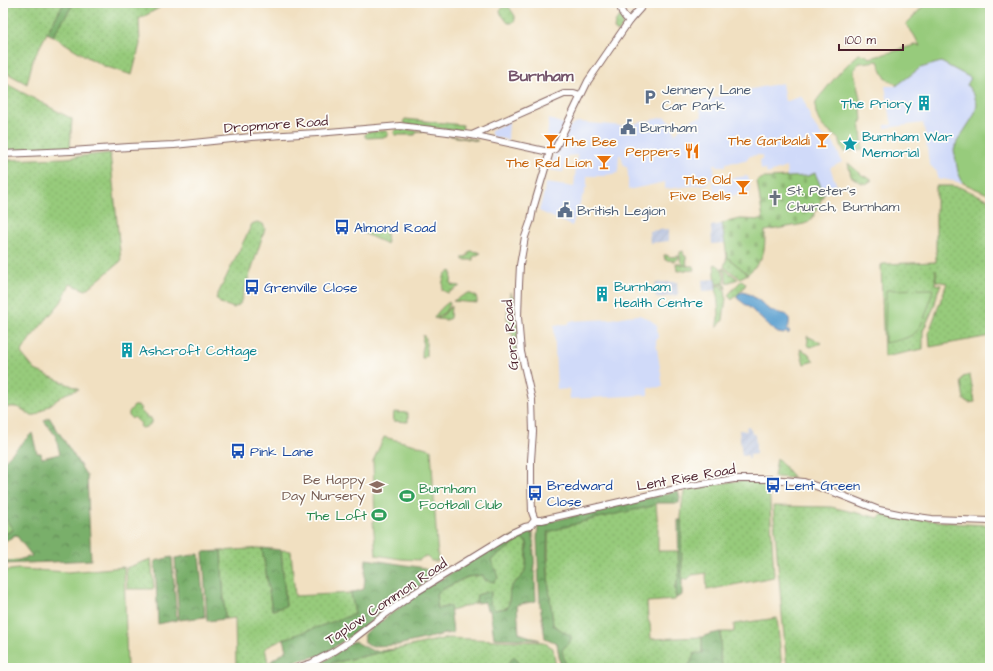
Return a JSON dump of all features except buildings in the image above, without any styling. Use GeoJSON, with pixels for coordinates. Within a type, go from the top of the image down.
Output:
{"type":"FeatureCollection","features":[{"type":"Feature","properties":{"kind":"street"},"geometry":{"type":"LineString","coordinates":[[620,3],[620,10],[629,21]]}},
{"type":"Feature","properties":{"kind":"street"},"geometry":{"type":"LineString","coordinates":[[549,152],[555,149],[588,81],[629,21],[645,3]]}},
{"type":"Feature","properties":{"kind":"street"},"geometry":{"type":"LineString","coordinates":[[472,136],[564,94],[574,94],[580,96]]}},
{"type":"Feature","properties":{"kind":"street","name":"Dropmore Road"},"geometry":{"type":"LineString","coordinates":[[3,154],[71,151],[129,146],[174,145],[251,137],[324,133],[400,126],[484,138],[549,152]]}},
{"type":"Feature","properties":{"kind":"street"},"geometry":{"type":"LineString","coordinates":[[484,130],[484,138]]}},
{"type":"Feature","properties":{"kind":"street","name":"Gore Road"},"geometry":{"type":"LineString","coordinates":[[535,520],[532,512],[531,481],[532,400],[521,352],[518,317],[519,286],[521,259],[525,237],[549,152]]}},
{"type":"Feature","properties":{"kind":"street","name":"Lent Rise Road"},"geometry":{"type":"LineString","coordinates":[[535,520],[542,520],[684,487],[734,479],[772,479],[804,482],[879,510],[903,516],[932,519],[990,521]]}},
{"type":"Feature","properties":{"kind":"street","name":"Taplow Common Road"},"geometry":{"type":"LineString","coordinates":[[296,668],[312,663],[354,639],[413,594],[512,534],[530,526],[535,520]]}},
{"type":"Feature","properties":{"kind":"shaded area"},"geometry":{"type":"Polygon","coordinates":[[[941,62],[971,78],[967,85],[974,95],[977,104],[973,117],[957,142],[958,172],[963,183],[943,179],[940,180],[937,178],[937,172],[929,164],[923,123],[885,128],[885,125],[892,125],[885,86],[896,86],[920,68],[941,62]]]}},
{"type":"Feature","properties":{"kind":"shaded area"},"geometry":{"type":"Polygon","coordinates":[[[782,83],[785,101],[801,96],[812,122],[821,135],[834,143],[842,162],[830,168],[837,186],[824,194],[815,174],[809,176],[787,177],[786,167],[767,174],[765,169],[761,170],[760,160],[762,160],[762,156],[760,155],[750,156],[746,161],[726,163],[726,166],[717,166],[717,164],[714,164],[715,180],[747,176],[749,179],[750,192],[715,199],[712,178],[708,178],[708,184],[665,189],[665,182],[628,190],[627,167],[625,167],[623,163],[621,155],[619,155],[618,173],[606,176],[587,176],[587,188],[585,188],[585,194],[583,195],[572,226],[539,211],[545,183],[574,187],[577,155],[567,156],[563,172],[549,170],[554,154],[562,146],[569,127],[578,122],[623,126],[665,117],[672,122],[675,135],[680,128],[687,127],[686,123],[691,122],[691,119],[702,117],[698,102],[782,83]]]}},
{"type":"Feature","properties":{"kind":"shaded area"},"geometry":{"type":"Polygon","coordinates":[[[549,119],[564,124],[552,148],[546,146],[549,119]]]}},
{"type":"Feature","properties":{"kind":"shaded area"},"geometry":{"type":"Polygon","coordinates":[[[509,122],[508,140],[491,135],[491,131],[493,129],[509,122]]]}},
{"type":"Feature","properties":{"kind":"shaded area"},"geometry":{"type":"Polygon","coordinates":[[[722,224],[725,243],[712,244],[711,226],[722,224]]]}},
{"type":"Feature","properties":{"kind":"shaded area"},"geometry":{"type":"Polygon","coordinates":[[[669,229],[669,241],[650,243],[649,231],[669,229]]]}},
{"type":"Feature","properties":{"kind":"shaded area"},"geometry":{"type":"Polygon","coordinates":[[[716,279],[717,290],[703,291],[702,280],[716,279]]]}},
{"type":"Feature","properties":{"kind":"shaded area"},"geometry":{"type":"Polygon","coordinates":[[[677,282],[678,295],[656,298],[655,284],[677,282]]]}},
{"type":"Feature","properties":{"kind":"shaded area"},"geometry":{"type":"Polygon","coordinates":[[[639,315],[649,319],[657,325],[658,339],[656,342],[663,387],[648,388],[648,395],[570,399],[569,389],[557,390],[554,325],[568,324],[570,321],[612,319],[639,315]]]}},
{"type":"Feature","properties":{"kind":"shaded area"},"geometry":{"type":"Polygon","coordinates":[[[749,426],[752,432],[751,434],[755,434],[756,445],[756,454],[750,455],[750,459],[748,458],[748,455],[742,456],[739,430],[747,431],[746,427],[749,426]]]}},
{"type":"Feature","properties":{"kind":"green space"},"geometry":{"type":"Polygon","coordinates":[[[3,3],[64,3],[33,60],[27,84],[3,71],[3,3]]]}},
{"type":"Feature","properties":{"kind":"green space"},"geometry":{"type":"Polygon","coordinates":[[[64,3],[74,3],[53,36],[47,33],[64,3]]]}},
{"type":"Feature","properties":{"kind":"green space"},"geometry":{"type":"Polygon","coordinates":[[[74,3],[159,3],[159,8],[139,19],[140,44],[132,75],[104,66],[53,36],[74,3]]]}},
{"type":"Feature","properties":{"kind":"green space"},"geometry":{"type":"Polygon","coordinates":[[[926,3],[990,3],[990,195],[963,183],[958,172],[954,150],[957,142],[976,110],[977,104],[974,95],[967,85],[971,78],[941,62],[920,68],[896,86],[896,83],[889,81],[886,78],[878,61],[860,63],[857,65],[854,73],[860,98],[862,121],[860,121],[863,149],[844,152],[839,140],[823,126],[817,116],[815,105],[818,98],[841,71],[859,54],[866,55],[869,58],[915,45],[920,46],[906,24],[926,3]]]}},
{"type":"Feature","properties":{"kind":"green space"},"geometry":{"type":"Polygon","coordinates":[[[505,6],[509,7],[515,16],[515,20],[512,23],[508,23],[501,14],[500,10],[505,6]]]}},
{"type":"Feature","properties":{"kind":"green space"},"geometry":{"type":"Polygon","coordinates":[[[620,16],[623,22],[618,32],[614,29],[615,23],[620,16]]]}},
{"type":"Feature","properties":{"kind":"green space"},"geometry":{"type":"Polygon","coordinates":[[[3,82],[72,119],[70,149],[3,151],[3,82]]]}},
{"type":"Feature","properties":{"kind":"green space"},"geometry":{"type":"Polygon","coordinates":[[[405,119],[463,125],[462,131],[405,124],[403,122],[405,119]]]}},
{"type":"Feature","properties":{"kind":"green space"},"geometry":{"type":"Polygon","coordinates":[[[397,129],[431,132],[478,141],[418,131],[415,135],[396,135],[394,133],[397,129]]]}},
{"type":"Feature","properties":{"kind":"green space"},"geometry":{"type":"Polygon","coordinates":[[[386,131],[388,136],[386,137],[365,137],[367,132],[386,131]]]}},
{"type":"Feature","properties":{"kind":"green space"},"geometry":{"type":"Polygon","coordinates":[[[110,153],[121,261],[86,290],[70,284],[61,302],[29,340],[21,353],[35,370],[79,389],[65,394],[36,415],[29,414],[17,407],[3,408],[3,160],[65,158],[110,153]]]}},
{"type":"Feature","properties":{"kind":"green space"},"geometry":{"type":"Polygon","coordinates":[[[848,163],[862,175],[872,180],[866,184],[859,182],[851,176],[848,163]]]}},
{"type":"Feature","properties":{"kind":"green space"},"geometry":{"type":"Polygon","coordinates":[[[815,173],[824,194],[809,222],[765,231],[764,250],[757,264],[748,274],[727,257],[722,223],[740,219],[763,220],[757,181],[763,178],[808,176],[815,173]]]}},
{"type":"Feature","properties":{"kind":"green space"},"geometry":{"type":"Polygon","coordinates":[[[936,186],[959,187],[990,200],[990,336],[930,347],[929,332],[947,283],[936,281],[936,269],[935,284],[941,285],[934,307],[923,331],[923,349],[884,357],[881,265],[936,262],[936,186]]]}},
{"type":"Feature","properties":{"kind":"green space"},"geometry":{"type":"Polygon","coordinates":[[[257,222],[263,224],[265,229],[240,304],[234,308],[220,303],[216,298],[252,224],[257,222]]]}},
{"type":"Feature","properties":{"kind":"green space"},"geometry":{"type":"Polygon","coordinates":[[[380,227],[384,229],[386,233],[387,244],[363,233],[380,227]]]}},
{"type":"Feature","properties":{"kind":"green space"},"geometry":{"type":"Polygon","coordinates":[[[470,251],[481,253],[473,257],[473,260],[463,260],[463,257],[468,256],[470,251]]]}},
{"type":"Feature","properties":{"kind":"green space"},"geometry":{"type":"Polygon","coordinates":[[[683,251],[684,256],[686,256],[687,266],[680,261],[680,252],[683,251]]]}},
{"type":"Feature","properties":{"kind":"green space"},"geometry":{"type":"Polygon","coordinates":[[[664,255],[669,257],[679,256],[675,261],[665,260],[664,255]]]}},
{"type":"Feature","properties":{"kind":"green space"},"geometry":{"type":"Polygon","coordinates":[[[727,257],[748,274],[740,278],[724,267],[727,257]]]}},
{"type":"Feature","properties":{"kind":"green space"},"geometry":{"type":"Polygon","coordinates":[[[676,263],[693,266],[694,270],[677,271],[676,263]]]}},
{"type":"Feature","properties":{"kind":"green space"},"geometry":{"type":"Polygon","coordinates":[[[714,264],[721,269],[725,283],[716,284],[714,264]]]}},
{"type":"Feature","properties":{"kind":"green space"},"geometry":{"type":"Polygon","coordinates":[[[722,268],[738,279],[727,283],[725,273],[722,268]]]}},
{"type":"Feature","properties":{"kind":"green space"},"geometry":{"type":"Polygon","coordinates":[[[451,271],[451,285],[460,286],[448,293],[442,290],[443,281],[445,274],[451,271]]]}},
{"type":"Feature","properties":{"kind":"green space"},"geometry":{"type":"Polygon","coordinates":[[[742,280],[746,284],[732,300],[728,295],[742,280]]]}},
{"type":"Feature","properties":{"kind":"green space"},"geometry":{"type":"Polygon","coordinates":[[[720,284],[725,284],[726,289],[720,284]]]}},
{"type":"Feature","properties":{"kind":"green space"},"geometry":{"type":"Polygon","coordinates":[[[716,285],[719,285],[725,290],[726,298],[723,320],[717,328],[719,314],[716,285]]]}},
{"type":"Feature","properties":{"kind":"green space"},"geometry":{"type":"Polygon","coordinates":[[[933,289],[926,312],[918,330],[901,340],[885,343],[886,290],[933,289]]]}},
{"type":"Feature","properties":{"kind":"green space"},"geometry":{"type":"Polygon","coordinates":[[[510,292],[513,297],[516,298],[520,361],[512,360],[513,333],[509,333],[509,320],[507,319],[508,305],[510,304],[510,292]]]}},
{"type":"Feature","properties":{"kind":"green space"},"geometry":{"type":"Polygon","coordinates":[[[468,293],[476,296],[477,303],[453,301],[468,293]]]}},
{"type":"Feature","properties":{"kind":"green space"},"geometry":{"type":"Polygon","coordinates":[[[449,302],[450,304],[445,312],[435,319],[434,318],[439,311],[449,302]]]}},
{"type":"Feature","properties":{"kind":"green space"},"geometry":{"type":"Polygon","coordinates":[[[451,306],[450,318],[447,320],[437,319],[443,315],[451,306]]]}},
{"type":"Feature","properties":{"kind":"green space"},"geometry":{"type":"Polygon","coordinates":[[[423,335],[426,338],[426,356],[422,358],[423,335]]]}},
{"type":"Feature","properties":{"kind":"green space"},"geometry":{"type":"Polygon","coordinates":[[[807,336],[822,343],[811,347],[807,345],[807,336]]]}},
{"type":"Feature","properties":{"kind":"green space"},"geometry":{"type":"Polygon","coordinates":[[[800,349],[808,353],[814,361],[804,364],[800,349]]]}},
{"type":"Feature","properties":{"kind":"green space"},"geometry":{"type":"Polygon","coordinates":[[[970,375],[975,402],[969,403],[964,400],[961,381],[963,377],[970,375]]]}},
{"type":"Feature","properties":{"kind":"green space"},"geometry":{"type":"Polygon","coordinates":[[[134,406],[141,408],[140,410],[148,418],[150,417],[152,420],[148,426],[142,428],[140,426],[141,424],[134,417],[132,419],[129,416],[129,412],[134,406]]]}},
{"type":"Feature","properties":{"kind":"green space"},"geometry":{"type":"Polygon","coordinates":[[[394,412],[408,413],[408,422],[393,421],[394,412]]]}},
{"type":"Feature","properties":{"kind":"green space"},"geometry":{"type":"Polygon","coordinates":[[[49,417],[87,476],[91,560],[3,564],[3,556],[6,561],[18,560],[32,556],[16,535],[3,543],[3,535],[13,530],[3,515],[3,462],[32,433],[37,453],[41,453],[42,458],[60,454],[55,435],[44,421],[49,417]]]}},
{"type":"Feature","properties":{"kind":"green space"},"geometry":{"type":"Polygon","coordinates":[[[384,437],[431,449],[438,561],[431,561],[427,557],[423,557],[420,560],[376,555],[373,521],[375,520],[373,461],[384,437]]]}},
{"type":"Feature","properties":{"kind":"green space"},"geometry":{"type":"Polygon","coordinates":[[[777,458],[778,459],[794,478],[774,477],[777,458]]]}},
{"type":"Feature","properties":{"kind":"green space"},"geometry":{"type":"Polygon","coordinates":[[[737,481],[768,482],[769,484],[774,577],[707,590],[706,573],[692,575],[688,579],[682,579],[681,517],[684,492],[685,489],[737,481]]]}},
{"type":"Feature","properties":{"kind":"green space"},"geometry":{"type":"Polygon","coordinates":[[[678,491],[680,498],[679,503],[656,503],[653,506],[585,521],[548,532],[547,567],[553,625],[571,636],[571,640],[562,650],[566,668],[561,668],[557,643],[545,638],[540,605],[537,538],[538,527],[540,524],[678,491]]]}},
{"type":"Feature","properties":{"kind":"green space"},"geometry":{"type":"Polygon","coordinates":[[[656,503],[658,551],[678,551],[679,578],[675,586],[675,600],[647,602],[651,639],[702,637],[702,653],[689,665],[691,668],[561,668],[557,643],[570,636],[553,625],[548,580],[548,532],[656,503]]]}},
{"type":"Feature","properties":{"kind":"green space"},"geometry":{"type":"Polygon","coordinates":[[[773,506],[831,507],[879,518],[883,514],[964,524],[990,525],[990,668],[787,668],[773,506]]]}},
{"type":"Feature","properties":{"kind":"green space"},"geometry":{"type":"Polygon","coordinates":[[[3,515],[14,530],[3,535],[3,515]]]}},
{"type":"Feature","properties":{"kind":"green space"},"geometry":{"type":"Polygon","coordinates":[[[678,520],[681,520],[682,595],[676,598],[675,586],[677,585],[677,580],[679,578],[678,520]]]}},
{"type":"Feature","properties":{"kind":"green space"},"geometry":{"type":"Polygon","coordinates":[[[527,530],[533,533],[536,601],[517,605],[519,633],[540,640],[494,638],[490,610],[487,610],[485,602],[476,603],[477,595],[491,591],[490,604],[494,610],[507,608],[511,587],[523,575],[526,566],[527,542],[521,539],[491,560],[498,578],[494,582],[485,580],[483,575],[467,577],[436,594],[438,609],[450,606],[453,633],[398,645],[370,646],[364,643],[364,634],[426,588],[503,542],[527,530]]]}},
{"type":"Feature","properties":{"kind":"green space"},"geometry":{"type":"Polygon","coordinates":[[[521,539],[527,541],[525,570],[523,575],[511,587],[507,608],[494,610],[490,604],[491,591],[477,595],[476,603],[451,611],[449,606],[438,609],[436,594],[467,577],[497,573],[493,568],[491,560],[521,539]]]}},
{"type":"Feature","properties":{"kind":"green space"},"geometry":{"type":"Polygon","coordinates":[[[262,548],[272,610],[286,606],[281,550],[291,551],[295,596],[351,593],[355,614],[284,639],[265,648],[269,667],[236,668],[235,618],[225,619],[221,551],[262,548]]]}},
{"type":"Feature","properties":{"kind":"green space"},"geometry":{"type":"Polygon","coordinates":[[[262,548],[281,550],[286,606],[272,610],[262,548]]]}},
{"type":"Feature","properties":{"kind":"green space"},"geometry":{"type":"Polygon","coordinates":[[[221,551],[225,619],[207,621],[203,552],[221,551]]]}},
{"type":"Feature","properties":{"kind":"green space"},"geometry":{"type":"Polygon","coordinates":[[[199,554],[205,617],[179,620],[175,558],[199,554]]]}},
{"type":"Feature","properties":{"kind":"green space"},"geometry":{"type":"Polygon","coordinates":[[[172,557],[177,620],[158,624],[155,561],[172,557]]]}},
{"type":"Feature","properties":{"kind":"green space"},"geometry":{"type":"Polygon","coordinates":[[[151,559],[154,589],[127,589],[126,568],[151,559]]]}},
{"type":"Feature","properties":{"kind":"green space"},"geometry":{"type":"Polygon","coordinates":[[[366,559],[425,568],[430,573],[443,569],[371,623],[322,655],[269,667],[271,661],[287,650],[284,639],[355,614],[351,593],[364,589],[366,559]]]}},
{"type":"Feature","properties":{"kind":"green space"},"geometry":{"type":"Polygon","coordinates":[[[124,567],[127,668],[3,668],[3,571],[18,569],[68,572],[124,567]]]}},
{"type":"Feature","properties":{"kind":"green space"},"geometry":{"type":"Polygon","coordinates":[[[777,618],[782,668],[723,668],[720,660],[721,632],[734,632],[734,624],[777,618]]]}},
{"type":"Feature","properties":{"kind":"green space"},"geometry":{"type":"Polygon","coordinates":[[[721,632],[720,660],[723,668],[691,668],[689,665],[695,653],[702,653],[702,637],[721,632]]]}},
{"type":"Feature","properties":{"kind":"green space"},"geometry":{"type":"Polygon","coordinates":[[[447,638],[543,642],[553,648],[556,668],[526,668],[514,657],[505,668],[325,668],[332,663],[447,638]]]}},
{"type":"Feature","properties":{"kind":"green space"},"geometry":{"type":"Polygon","coordinates":[[[354,641],[373,651],[396,649],[332,663],[325,668],[300,668],[323,662],[354,641]]]}},
{"type":"Feature","properties":{"kind":"green space"},"geometry":{"type":"Polygon","coordinates":[[[514,656],[526,668],[505,668],[514,656]]]}},
{"type":"Feature","properties":{"kind":"water"},"geometry":{"type":"Polygon","coordinates":[[[743,292],[755,298],[767,308],[787,315],[789,325],[787,330],[790,332],[788,334],[786,332],[784,334],[778,333],[771,328],[737,298],[738,294],[743,292]]]}},
{"type":"Feature","properties":{"kind":"place","name":"Jennery Lane Car Park"},"geometry":{"type":"Point","coordinates":[650,97]}},
{"type":"Feature","properties":{"kind":"place","name":"The Priory"},"geometry":{"type":"Point","coordinates":[924,103]}},
{"type":"Feature","properties":{"kind":"place","name":"Burnham"},"geometry":{"type":"Point","coordinates":[628,127]}},
{"type":"Feature","properties":{"kind":"place","name":"The Garibaldi"},"geometry":{"type":"Point","coordinates":[822,140]}},
{"type":"Feature","properties":{"kind":"place","name":"The Bee"},"geometry":{"type":"Point","coordinates":[551,141]}},
{"type":"Feature","properties":{"kind":"place","name":"Burnham War Memorial"},"geometry":{"type":"Point","coordinates":[850,144]}},
{"type":"Feature","properties":{"kind":"place","name":"Peppers"},"geometry":{"type":"Point","coordinates":[692,151]}},
{"type":"Feature","properties":{"kind":"place","name":"The Red Lion"},"geometry":{"type":"Point","coordinates":[604,162]}},
{"type":"Feature","properties":{"kind":"place","name":"The Old Five Bells"},"geometry":{"type":"Point","coordinates":[743,187]}},
{"type":"Feature","properties":{"kind":"place","name":"St. Peter's Church, Burnham"},"geometry":{"type":"Point","coordinates":[775,198]}},
{"type":"Feature","properties":{"kind":"place","name":"British Legion"},"geometry":{"type":"Point","coordinates":[565,210]}},
{"type":"Feature","properties":{"kind":"place","name":"Almond Road"},"geometry":{"type":"Point","coordinates":[342,227]}},
{"type":"Feature","properties":{"kind":"place","name":"Grenville Close"},"geometry":{"type":"Point","coordinates":[252,287]}},
{"type":"Feature","properties":{"kind":"place","name":"Burnham Health Centre"},"geometry":{"type":"Point","coordinates":[602,294]}},
{"type":"Feature","properties":{"kind":"place","name":"Ashcroft Cottage"},"geometry":{"type":"Point","coordinates":[127,350]}},
{"type":"Feature","properties":{"kind":"place","name":"Pink Lane"},"geometry":{"type":"Point","coordinates":[238,451]}},
{"type":"Feature","properties":{"kind":"place","name":"Lent Green"},"geometry":{"type":"Point","coordinates":[773,485]}},
{"type":"Feature","properties":{"kind":"place","name":"Be Happy Day Nursery"},"geometry":{"type":"Point","coordinates":[377,487]}},
{"type":"Feature","properties":{"kind":"place","name":"Bredward Close"},"geometry":{"type":"Point","coordinates":[535,493]}},
{"type":"Feature","properties":{"kind":"place","name":"Burnham Football Club"},"geometry":{"type":"Point","coordinates":[407,496]}},
{"type":"Feature","properties":{"kind":"place","name":"The Loft"},"geometry":{"type":"Point","coordinates":[379,515]}},
{"type":"Feature","properties":{"kind":"district","name":"Burnham"},"geometry":{"type":"Point","coordinates":[541,75]}}]}
